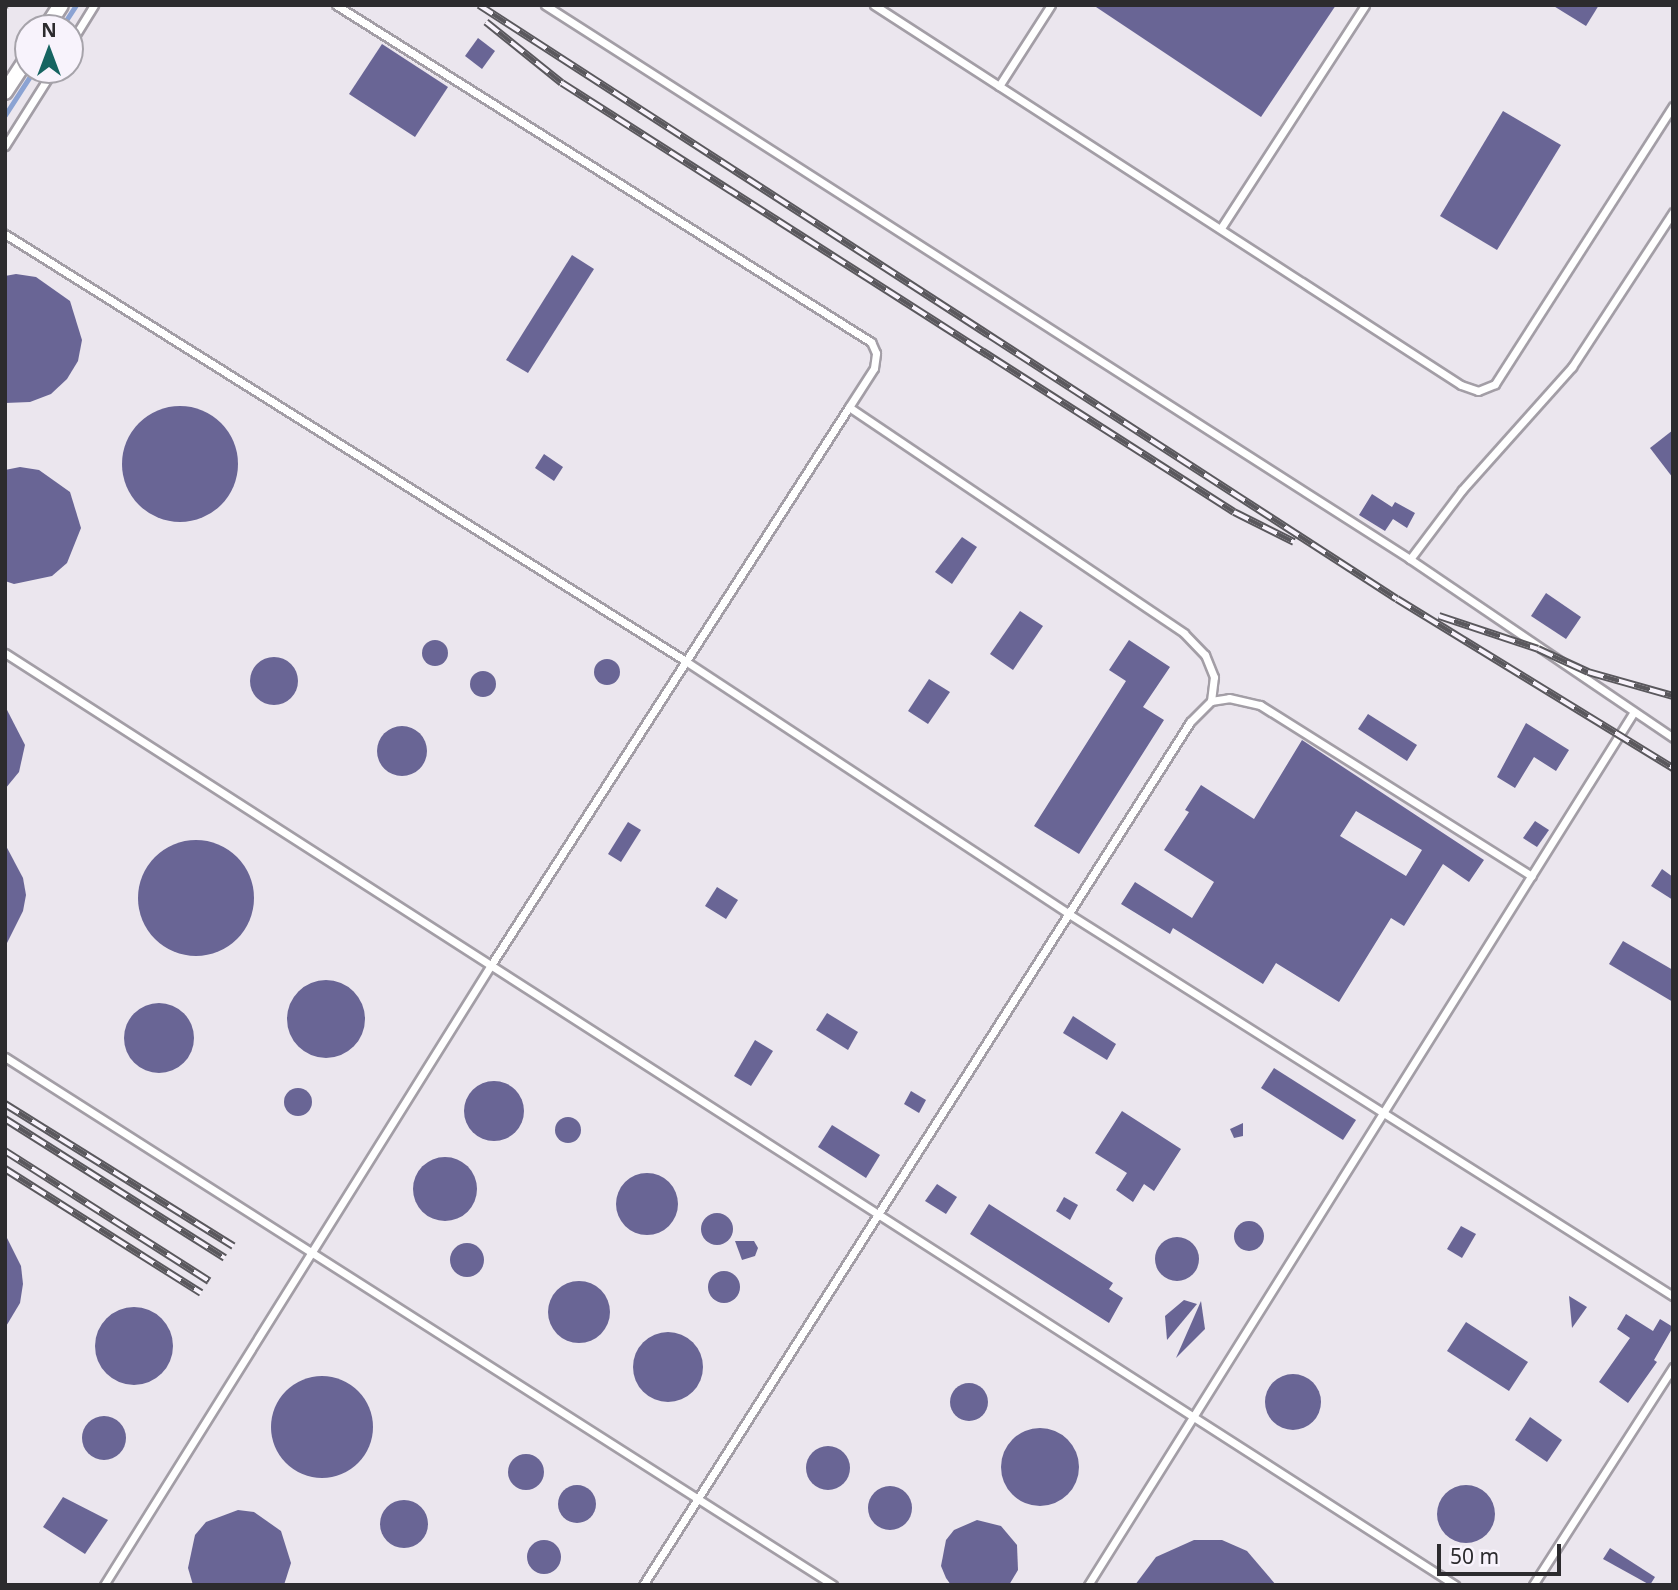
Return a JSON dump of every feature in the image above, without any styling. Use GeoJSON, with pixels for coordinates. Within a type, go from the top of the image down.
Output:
{"type":"FeatureCollection","features":[{"type":"Feature","properties":{"kind":"lane"},"geometry":{"type":"LineString","coordinates":[[84,21],[94,5]]}},
{"type":"Feature","properties":{"kind":"lane"},"geometry":{"type":"LineString","coordinates":[[104,1585],[491,965],[684,660],[874,368],[876,353],[871,342],[337,5]]}},
{"type":"Feature","properties":{"kind":"lane"},"geometry":{"type":"LineString","coordinates":[[545,5],[1410,559],[1673,738]]}},
{"type":"Feature","properties":{"kind":"lane"},"geometry":{"type":"LineString","coordinates":[[874,5],[1461,385],[1487,389],[1673,106]]}},
{"type":"Feature","properties":{"kind":"lane"},"geometry":{"type":"LineString","coordinates":[[999,86],[1051,5]]}},
{"type":"Feature","properties":{"kind":"lane"},"geometry":{"type":"LineString","coordinates":[[1221,228],[1365,5]]}},
{"type":"Feature","properties":{"kind":"lane"},"geometry":{"type":"LineString","coordinates":[[5,146],[44,84]]}},
{"type":"Feature","properties":{"kind":"lane"},"geometry":{"type":"LineString","coordinates":[[1410,559],[1462,489],[1572,367],[1673,212]]}},
{"type":"Feature","properties":{"kind":"lane"},"geometry":{"type":"LineString","coordinates":[[5,234],[684,660],[1069,914],[1673,1296]]}},
{"type":"Feature","properties":{"kind":"lane"},"geometry":{"type":"LineString","coordinates":[[643,1585],[1190,722],[1210,701],[1214,677],[1205,655],[1184,633],[849,407]]}},
{"type":"Feature","properties":{"kind":"lane"},"geometry":{"type":"LineString","coordinates":[[5,653],[1455,1585]]}},
{"type":"Feature","properties":{"kind":"lane"},"geometry":{"type":"LineString","coordinates":[[1210,701],[1229,698],[1260,705],[1532,876]]}},
{"type":"Feature","properties":{"kind":"lane"},"geometry":{"type":"LineString","coordinates":[[1088,1585],[1382,1110],[1633,713]]}},
{"type":"Feature","properties":{"kind":"lane"},"geometry":{"type":"LineString","coordinates":[[5,1057],[833,1585]]}},
{"type":"Feature","properties":{"kind":"lane"},"geometry":{"type":"LineString","coordinates":[[1533,1585],[1673,1367]]}},
{"type":"Feature","properties":{"kind":"building"},"geometry":{"type":"Polygon","coordinates":[[[1093,5],[1336,5],[1261,117],[1093,5]]]}},
{"type":"Feature","properties":{"kind":"building"},"geometry":{"type":"Polygon","coordinates":[[[1552,5],[1599,5],[1586,26],[1552,5]]]}},
{"type":"Feature","properties":{"kind":"building"},"geometry":{"type":"Polygon","coordinates":[[[478,38],[495,51],[482,69],[465,56],[478,38]]]}},
{"type":"Feature","properties":{"kind":"building"},"geometry":{"type":"Polygon","coordinates":[[[382,44],[448,87],[415,137],[349,94],[382,44]]]}},
{"type":"Feature","properties":{"kind":"building"},"geometry":{"type":"Polygon","coordinates":[[[1503,111],[1561,145],[1497,250],[1440,216],[1503,111]]]}},
{"type":"Feature","properties":{"kind":"building"},"geometry":{"type":"Polygon","coordinates":[[[572,255],[594,269],[528,373],[506,360],[572,255]]]}},
{"type":"Feature","properties":{"kind":"building"},"geometry":{"type":"Polygon","coordinates":[[[16,274],[36,277],[70,301],[82,340],[78,361],[67,379],[51,394],[30,402],[5,403],[5,276],[16,274]]]}},
{"type":"Feature","properties":{"kind":"building"},"geometry":{"type":"Polygon","coordinates":[[[180,406],[202,410],[221,423],[234,442],[238,464],[234,486],[221,505],[202,518],[180,522],[158,518],[139,505],[126,486],[122,464],[126,442],[139,423],[158,410],[180,406]]]}},
{"type":"Feature","properties":{"kind":"building"},"geometry":{"type":"Polygon","coordinates":[[[1673,430],[1673,478],[1650,448],[1673,430]]]}},
{"type":"Feature","properties":{"kind":"building"},"geometry":{"type":"Polygon","coordinates":[[[544,454],[563,467],[554,481],[535,468],[544,454]]]}},
{"type":"Feature","properties":{"kind":"building"},"geometry":{"type":"Polygon","coordinates":[[[20,467],[39,470],[70,492],[81,528],[67,563],[52,576],[14,584],[5,581],[5,470],[20,467]]]}},
{"type":"Feature","properties":{"kind":"building"},"geometry":{"type":"Polygon","coordinates":[[[1372,494],[1392,507],[1395,502],[1415,513],[1407,528],[1393,519],[1385,531],[1359,515],[1372,494]]]}},
{"type":"Feature","properties":{"kind":"building"},"geometry":{"type":"Polygon","coordinates":[[[962,537],[977,547],[952,584],[935,572],[962,537]]]}},
{"type":"Feature","properties":{"kind":"building"},"geometry":{"type":"Polygon","coordinates":[[[1546,593],[1581,617],[1566,639],[1531,616],[1546,593]]]}},
{"type":"Feature","properties":{"kind":"building"},"geometry":{"type":"Polygon","coordinates":[[[1020,611],[1043,626],[1013,670],[990,654],[1020,611]]]}},
{"type":"Feature","properties":{"kind":"building"},"geometry":{"type":"Polygon","coordinates":[[[435,640],[444,644],[448,653],[444,662],[435,666],[426,662],[422,653],[426,644],[435,640]]]}},
{"type":"Feature","properties":{"kind":"building"},"geometry":{"type":"Polygon","coordinates":[[[1129,640],[1170,667],[1143,707],[1164,720],[1079,854],[1034,826],[1126,681],[1109,670],[1129,640]]]}},
{"type":"Feature","properties":{"kind":"building"},"geometry":{"type":"Polygon","coordinates":[[[274,657],[291,664],[298,681],[291,698],[274,705],[257,698],[250,681],[257,664],[274,657]]]}},
{"type":"Feature","properties":{"kind":"building"},"geometry":{"type":"Polygon","coordinates":[[[607,659],[616,663],[620,672],[616,681],[607,685],[598,681],[594,672],[598,663],[607,659]]]}},
{"type":"Feature","properties":{"kind":"building"},"geometry":{"type":"Polygon","coordinates":[[[483,671],[492,675],[496,684],[492,693],[483,697],[474,693],[470,684],[474,675],[483,671]]]}},
{"type":"Feature","properties":{"kind":"building"},"geometry":{"type":"Polygon","coordinates":[[[929,679],[950,692],[928,724],[908,711],[929,679]]]}},
{"type":"Feature","properties":{"kind":"building"},"geometry":{"type":"Polygon","coordinates":[[[5,706],[25,745],[19,772],[5,789],[5,706]]]}},
{"type":"Feature","properties":{"kind":"building"},"geometry":{"type":"Polygon","coordinates":[[[1368,714],[1417,745],[1407,761],[1358,729],[1368,714]]]}},
{"type":"Feature","properties":{"kind":"building"},"geometry":{"type":"Polygon","coordinates":[[[1526,723],[1569,750],[1556,771],[1534,757],[1515,788],[1497,777],[1526,723]]]}},
{"type":"Feature","properties":{"kind":"building"},"geometry":{"type":"Polygon","coordinates":[[[402,726],[420,733],[427,751],[420,769],[402,776],[384,769],[377,751],[384,733],[402,726]]]}},
{"type":"Feature","properties":{"kind":"building"},"geometry":{"type":"Polygon","coordinates":[[[1302,740],[1484,860],[1469,882],[1443,864],[1404,926],[1391,918],[1339,1002],[1276,963],[1263,984],[1173,928],[1170,934],[1121,904],[1135,882],[1192,918],[1214,882],[1164,850],[1189,812],[1185,810],[1201,785],[1254,819],[1302,740]],[[1356,811],[1340,836],[1406,876],[1422,850],[1356,811]]]}},
{"type":"Feature","properties":{"kind":"building"},"geometry":{"type":"Polygon","coordinates":[[[1535,821],[1549,830],[1537,847],[1523,838],[1535,821]]]}},
{"type":"Feature","properties":{"kind":"building"},"geometry":{"type":"Polygon","coordinates":[[[628,822],[641,830],[621,862],[608,854],[628,822]]]}},
{"type":"Feature","properties":{"kind":"building"},"geometry":{"type":"Polygon","coordinates":[[[196,840],[218,844],[237,857],[250,876],[254,898],[250,920],[237,939],[218,952],[196,956],[174,952],[155,939],[142,920],[138,898],[142,876],[155,857],[174,844],[196,840]]]}},
{"type":"Feature","properties":{"kind":"building"},"geometry":{"type":"Polygon","coordinates":[[[5,844],[23,878],[26,895],[23,911],[5,947],[5,844]]]}},
{"type":"Feature","properties":{"kind":"building"},"geometry":{"type":"Polygon","coordinates":[[[1662,869],[1673,877],[1673,900],[1651,886],[1662,869]]]}},
{"type":"Feature","properties":{"kind":"building"},"geometry":{"type":"Polygon","coordinates":[[[717,887],[738,900],[726,919],[705,906],[717,887]]]}},
{"type":"Feature","properties":{"kind":"building"},"geometry":{"type":"Polygon","coordinates":[[[1623,941],[1673,970],[1673,1002],[1609,964],[1623,941]]]}},
{"type":"Feature","properties":{"kind":"building"},"geometry":{"type":"Polygon","coordinates":[[[326,980],[341,983],[358,997],[365,1019],[362,1034],[348,1051],[326,1058],[311,1055],[294,1041],[287,1019],[290,1004],[304,987],[326,980]]]}},
{"type":"Feature","properties":{"kind":"building"},"geometry":{"type":"Polygon","coordinates":[[[159,1003],[184,1013],[194,1038],[184,1063],[159,1073],[134,1063],[124,1038],[134,1013],[159,1003]]]}},
{"type":"Feature","properties":{"kind":"building"},"geometry":{"type":"Polygon","coordinates":[[[827,1013],[858,1032],[848,1050],[816,1030],[827,1013]]]}},
{"type":"Feature","properties":{"kind":"building"},"geometry":{"type":"Polygon","coordinates":[[[1073,1016],[1116,1044],[1107,1060],[1063,1033],[1073,1016]]]}},
{"type":"Feature","properties":{"kind":"building"},"geometry":{"type":"Polygon","coordinates":[[[755,1040],[773,1051],[751,1086],[734,1076],[755,1040]]]}},
{"type":"Feature","properties":{"kind":"building"},"geometry":{"type":"Polygon","coordinates":[[[1274,1068],[1356,1120],[1343,1140],[1261,1088],[1274,1068]]]}},
{"type":"Feature","properties":{"kind":"building"},"geometry":{"type":"Polygon","coordinates":[[[494,1081],[511,1086],[519,1094],[524,1111],[519,1128],[511,1136],[494,1141],[477,1136],[469,1128],[464,1111],[469,1094],[477,1086],[494,1081]]]}},
{"type":"Feature","properties":{"kind":"building"},"geometry":{"type":"Polygon","coordinates":[[[298,1088],[308,1092],[312,1102],[308,1112],[298,1116],[288,1112],[284,1102],[288,1092],[298,1088]]]}},
{"type":"Feature","properties":{"kind":"building"},"geometry":{"type":"Polygon","coordinates":[[[911,1091],[926,1100],[919,1113],[904,1104],[911,1091]]]}},
{"type":"Feature","properties":{"kind":"building"},"geometry":{"type":"Polygon","coordinates":[[[1122,1111],[1181,1149],[1154,1191],[1144,1184],[1133,1202],[1116,1190],[1127,1173],[1095,1153],[1122,1111]]]}},
{"type":"Feature","properties":{"kind":"building"},"geometry":{"type":"Polygon","coordinates":[[[568,1117],[577,1121],[581,1130],[577,1139],[568,1143],[559,1139],[555,1130],[559,1121],[568,1117]]]}},
{"type":"Feature","properties":{"kind":"building"},"geometry":{"type":"Polygon","coordinates":[[[1243,1123],[1243,1136],[1234,1138],[1230,1129],[1243,1123]]]}},
{"type":"Feature","properties":{"kind":"building"},"geometry":{"type":"Polygon","coordinates":[[[832,1125],[880,1155],[866,1178],[818,1147],[832,1125]]]}},
{"type":"Feature","properties":{"kind":"building"},"geometry":{"type":"Polygon","coordinates":[[[439,1157],[451,1157],[468,1166],[475,1177],[475,1201],[468,1212],[451,1221],[439,1221],[427,1216],[418,1207],[413,1195],[413,1183],[418,1171],[427,1162],[439,1157]]]}},
{"type":"Feature","properties":{"kind":"building"},"geometry":{"type":"Polygon","coordinates":[[[641,1173],[653,1173],[669,1182],[676,1192],[676,1216],[669,1226],[653,1235],[641,1235],[630,1230],[621,1221],[616,1210],[616,1198],[621,1187],[630,1178],[641,1173]]]}},
{"type":"Feature","properties":{"kind":"building"},"geometry":{"type":"Polygon","coordinates":[[[937,1184],[957,1197],[946,1214],[925,1201],[937,1184]]]}},
{"type":"Feature","properties":{"kind":"building"},"geometry":{"type":"Polygon","coordinates":[[[1064,1197],[1078,1205],[1070,1220],[1056,1211],[1064,1197]]]}},
{"type":"Feature","properties":{"kind":"building"},"geometry":{"type":"Polygon","coordinates":[[[989,1204],[1113,1283],[1109,1289],[1123,1298],[1109,1323],[970,1234],[989,1204]]]}},
{"type":"Feature","properties":{"kind":"building"},"geometry":{"type":"Polygon","coordinates":[[[717,1213],[728,1218],[733,1229],[728,1240],[717,1245],[706,1240],[701,1229],[706,1218],[717,1213]]]}},
{"type":"Feature","properties":{"kind":"building"},"geometry":{"type":"Polygon","coordinates":[[[1249,1221],[1260,1225],[1264,1236],[1260,1247],[1249,1251],[1238,1247],[1234,1236],[1238,1225],[1249,1221]]]}},
{"type":"Feature","properties":{"kind":"building"},"geometry":{"type":"Polygon","coordinates":[[[1461,1226],[1476,1234],[1462,1258],[1447,1249],[1461,1226]]]}},
{"type":"Feature","properties":{"kind":"building"},"geometry":{"type":"Polygon","coordinates":[[[5,1234],[21,1266],[23,1284],[20,1303],[5,1328],[5,1234]]]}},
{"type":"Feature","properties":{"kind":"building"},"geometry":{"type":"Polygon","coordinates":[[[1177,1237],[1192,1244],[1199,1259],[1192,1274],[1177,1281],[1162,1274],[1155,1259],[1162,1244],[1177,1237]]]}},
{"type":"Feature","properties":{"kind":"building"},"geometry":{"type":"Polygon","coordinates":[[[735,1241],[754,1241],[758,1248],[755,1256],[742,1260],[735,1241]]]}},
{"type":"Feature","properties":{"kind":"building"},"geometry":{"type":"Polygon","coordinates":[[[467,1243],[479,1248],[484,1260],[479,1272],[467,1277],[455,1272],[450,1260],[455,1248],[467,1243]]]}},
{"type":"Feature","properties":{"kind":"building"},"geometry":{"type":"Polygon","coordinates":[[[724,1271],[736,1275],[740,1287],[736,1299],[724,1303],[712,1299],[708,1287],[712,1275],[724,1271]]]}},
{"type":"Feature","properties":{"kind":"building"},"geometry":{"type":"Polygon","coordinates":[[[579,1281],[601,1290],[610,1312],[601,1334],[579,1343],[557,1334],[548,1312],[557,1290],[579,1281]]]}},
{"type":"Feature","properties":{"kind":"building"},"geometry":{"type":"Polygon","coordinates":[[[1569,1296],[1587,1307],[1572,1328],[1569,1296]]]}},
{"type":"Feature","properties":{"kind":"building"},"geometry":{"type":"Polygon","coordinates":[[[1184,1300],[1197,1304],[1167,1340],[1165,1316],[1184,1300]]]}},
{"type":"Feature","properties":{"kind":"building"},"geometry":{"type":"Polygon","coordinates":[[[1201,1301],[1205,1329],[1176,1358],[1201,1301]]]}},
{"type":"Feature","properties":{"kind":"building"},"geometry":{"type":"Polygon","coordinates":[[[134,1307],[149,1310],[162,1318],[170,1331],[173,1346],[170,1361],[162,1374],[149,1382],[134,1385],[119,1382],[106,1374],[98,1361],[95,1346],[98,1331],[106,1318],[119,1310],[134,1307]]]}},
{"type":"Feature","properties":{"kind":"building"},"geometry":{"type":"Polygon","coordinates":[[[1626,1314],[1653,1331],[1660,1319],[1673,1327],[1654,1360],[1657,1362],[1628,1403],[1599,1382],[1630,1338],[1617,1329],[1626,1314]]]}},
{"type":"Feature","properties":{"kind":"building"},"geometry":{"type":"Polygon","coordinates":[[[1466,1322],[1528,1362],[1509,1391],[1447,1351],[1466,1322]]]}},
{"type":"Feature","properties":{"kind":"building"},"geometry":{"type":"Polygon","coordinates":[[[668,1332],[693,1342],[703,1367],[693,1392],[668,1402],[643,1392],[633,1367],[643,1342],[668,1332]]]}},
{"type":"Feature","properties":{"kind":"building"},"geometry":{"type":"Polygon","coordinates":[[[1293,1374],[1304,1376],[1313,1382],[1319,1391],[1319,1413],[1313,1422],[1304,1428],[1293,1430],[1282,1428],[1273,1422],[1267,1413],[1265,1402],[1267,1391],[1273,1382],[1282,1376],[1293,1374]]]}},
{"type":"Feature","properties":{"kind":"building"},"geometry":{"type":"Polygon","coordinates":[[[322,1376],[342,1380],[358,1391],[369,1407],[373,1427],[369,1447],[358,1463],[342,1474],[322,1478],[302,1474],[286,1463],[275,1447],[271,1427],[275,1407],[286,1391],[302,1380],[322,1376]]]}},
{"type":"Feature","properties":{"kind":"building"},"geometry":{"type":"Polygon","coordinates":[[[969,1383],[983,1388],[988,1402],[983,1416],[969,1421],[955,1416],[950,1402],[955,1388],[969,1383]]]}},
{"type":"Feature","properties":{"kind":"building"},"geometry":{"type":"Polygon","coordinates":[[[104,1416],[119,1423],[126,1438],[119,1453],[104,1460],[89,1453],[82,1438],[89,1423],[104,1416]]]}},
{"type":"Feature","properties":{"kind":"building"},"geometry":{"type":"Polygon","coordinates":[[[1530,1417],[1562,1440],[1547,1462],[1515,1440],[1530,1417]]]}},
{"type":"Feature","properties":{"kind":"building"},"geometry":{"type":"Polygon","coordinates":[[[1040,1428],[1055,1431],[1072,1445],[1079,1467],[1076,1482],[1062,1499],[1040,1506],[1025,1503],[1008,1489],[1001,1467],[1004,1452],[1018,1435],[1040,1428]]]}},
{"type":"Feature","properties":{"kind":"building"},"geometry":{"type":"Polygon","coordinates":[[[828,1446],[843,1453],[850,1468],[843,1483],[828,1490],[813,1483],[806,1468],[813,1453],[828,1446]]]}},
{"type":"Feature","properties":{"kind":"building"},"geometry":{"type":"Polygon","coordinates":[[[526,1454],[538,1460],[544,1472],[538,1484],[526,1490],[514,1484],[508,1472],[514,1460],[526,1454]]]}},
{"type":"Feature","properties":{"kind":"building"},"geometry":{"type":"Polygon","coordinates":[[[577,1485],[590,1491],[596,1504],[590,1517],[577,1523],[564,1517],[558,1504],[564,1491],[577,1485]]]}},
{"type":"Feature","properties":{"kind":"building"},"geometry":{"type":"Polygon","coordinates":[[[1460,1485],[1472,1485],[1487,1493],[1495,1508],[1495,1520],[1487,1535],[1472,1543],[1460,1543],[1445,1535],[1437,1520],[1437,1508],[1445,1493],[1460,1485]]]}},
{"type":"Feature","properties":{"kind":"building"},"geometry":{"type":"Polygon","coordinates":[[[890,1486],[905,1493],[912,1508],[905,1523],[890,1530],[875,1523],[868,1508],[875,1493],[890,1486]]]}},
{"type":"Feature","properties":{"kind":"building"},"geometry":{"type":"Polygon","coordinates":[[[63,1497],[108,1520],[85,1554],[43,1527],[63,1497]]]}},
{"type":"Feature","properties":{"kind":"building"},"geometry":{"type":"Polygon","coordinates":[[[404,1500],[413,1501],[421,1507],[427,1515],[427,1533],[421,1541],[413,1547],[404,1548],[395,1547],[387,1541],[381,1533],[380,1524],[381,1515],[387,1507],[395,1501],[404,1500]]]}},
{"type":"Feature","properties":{"kind":"building"},"geometry":{"type":"Polygon","coordinates":[[[238,1510],[254,1512],[281,1531],[291,1563],[284,1585],[193,1585],[188,1568],[195,1535],[206,1522],[238,1510]]]}},
{"type":"Feature","properties":{"kind":"building"},"geometry":{"type":"Polygon","coordinates":[[[977,1520],[1001,1526],[1017,1545],[1018,1570],[1009,1585],[951,1585],[946,1578],[941,1566],[946,1540],[954,1530],[977,1520]]]}},
{"type":"Feature","properties":{"kind":"building"},"geometry":{"type":"Polygon","coordinates":[[[544,1540],[556,1545],[561,1557],[556,1569],[544,1574],[532,1569],[527,1557],[532,1545],[544,1540]]]}},
{"type":"Feature","properties":{"kind":"building"},"geometry":{"type":"Polygon","coordinates":[[[1194,1540],[1222,1540],[1247,1551],[1276,1585],[1135,1585],[1156,1557],[1194,1540]]]}},
{"type":"Feature","properties":{"kind":"building"},"geometry":{"type":"Polygon","coordinates":[[[1610,1548],[1655,1577],[1650,1585],[1603,1559],[1610,1548]]]}},
{"type":"Feature","properties":{"kind":"waterway"},"geometry":{"type":"LineString","coordinates":[[70,14],[76,5]]}},
{"type":"Feature","properties":{"kind":"waterway"},"geometry":{"type":"LineString","coordinates":[[5,115],[25,84]]}},
{"type":"Feature","properties":{"kind":"railway"},"geometry":{"type":"LineString","coordinates":[[479,5],[1397,599],[1673,768]]}},
{"type":"Feature","properties":{"kind":"railway"},"geometry":{"type":"LineString","coordinates":[[486,22],[562,83],[1234,512],[1294,542]]}},
{"type":"Feature","properties":{"kind":"railway"},"geometry":{"type":"LineString","coordinates":[[1439,616],[1538,649],[1588,672],[1673,696]]}},
{"type":"Feature","properties":{"kind":"railway"},"geometry":{"type":"LineString","coordinates":[[5,1104],[233,1246]]}},
{"type":"Feature","properties":{"kind":"railway"},"geometry":{"type":"LineString","coordinates":[[5,1119],[225,1258]]}},
{"type":"Feature","properties":{"kind":"railway"},"geometry":{"type":"LineString","coordinates":[[5,1151],[209,1281]]}},
{"type":"Feature","properties":{"kind":"railway"},"geometry":{"type":"LineString","coordinates":[[5,1169],[201,1293]]}}]}
